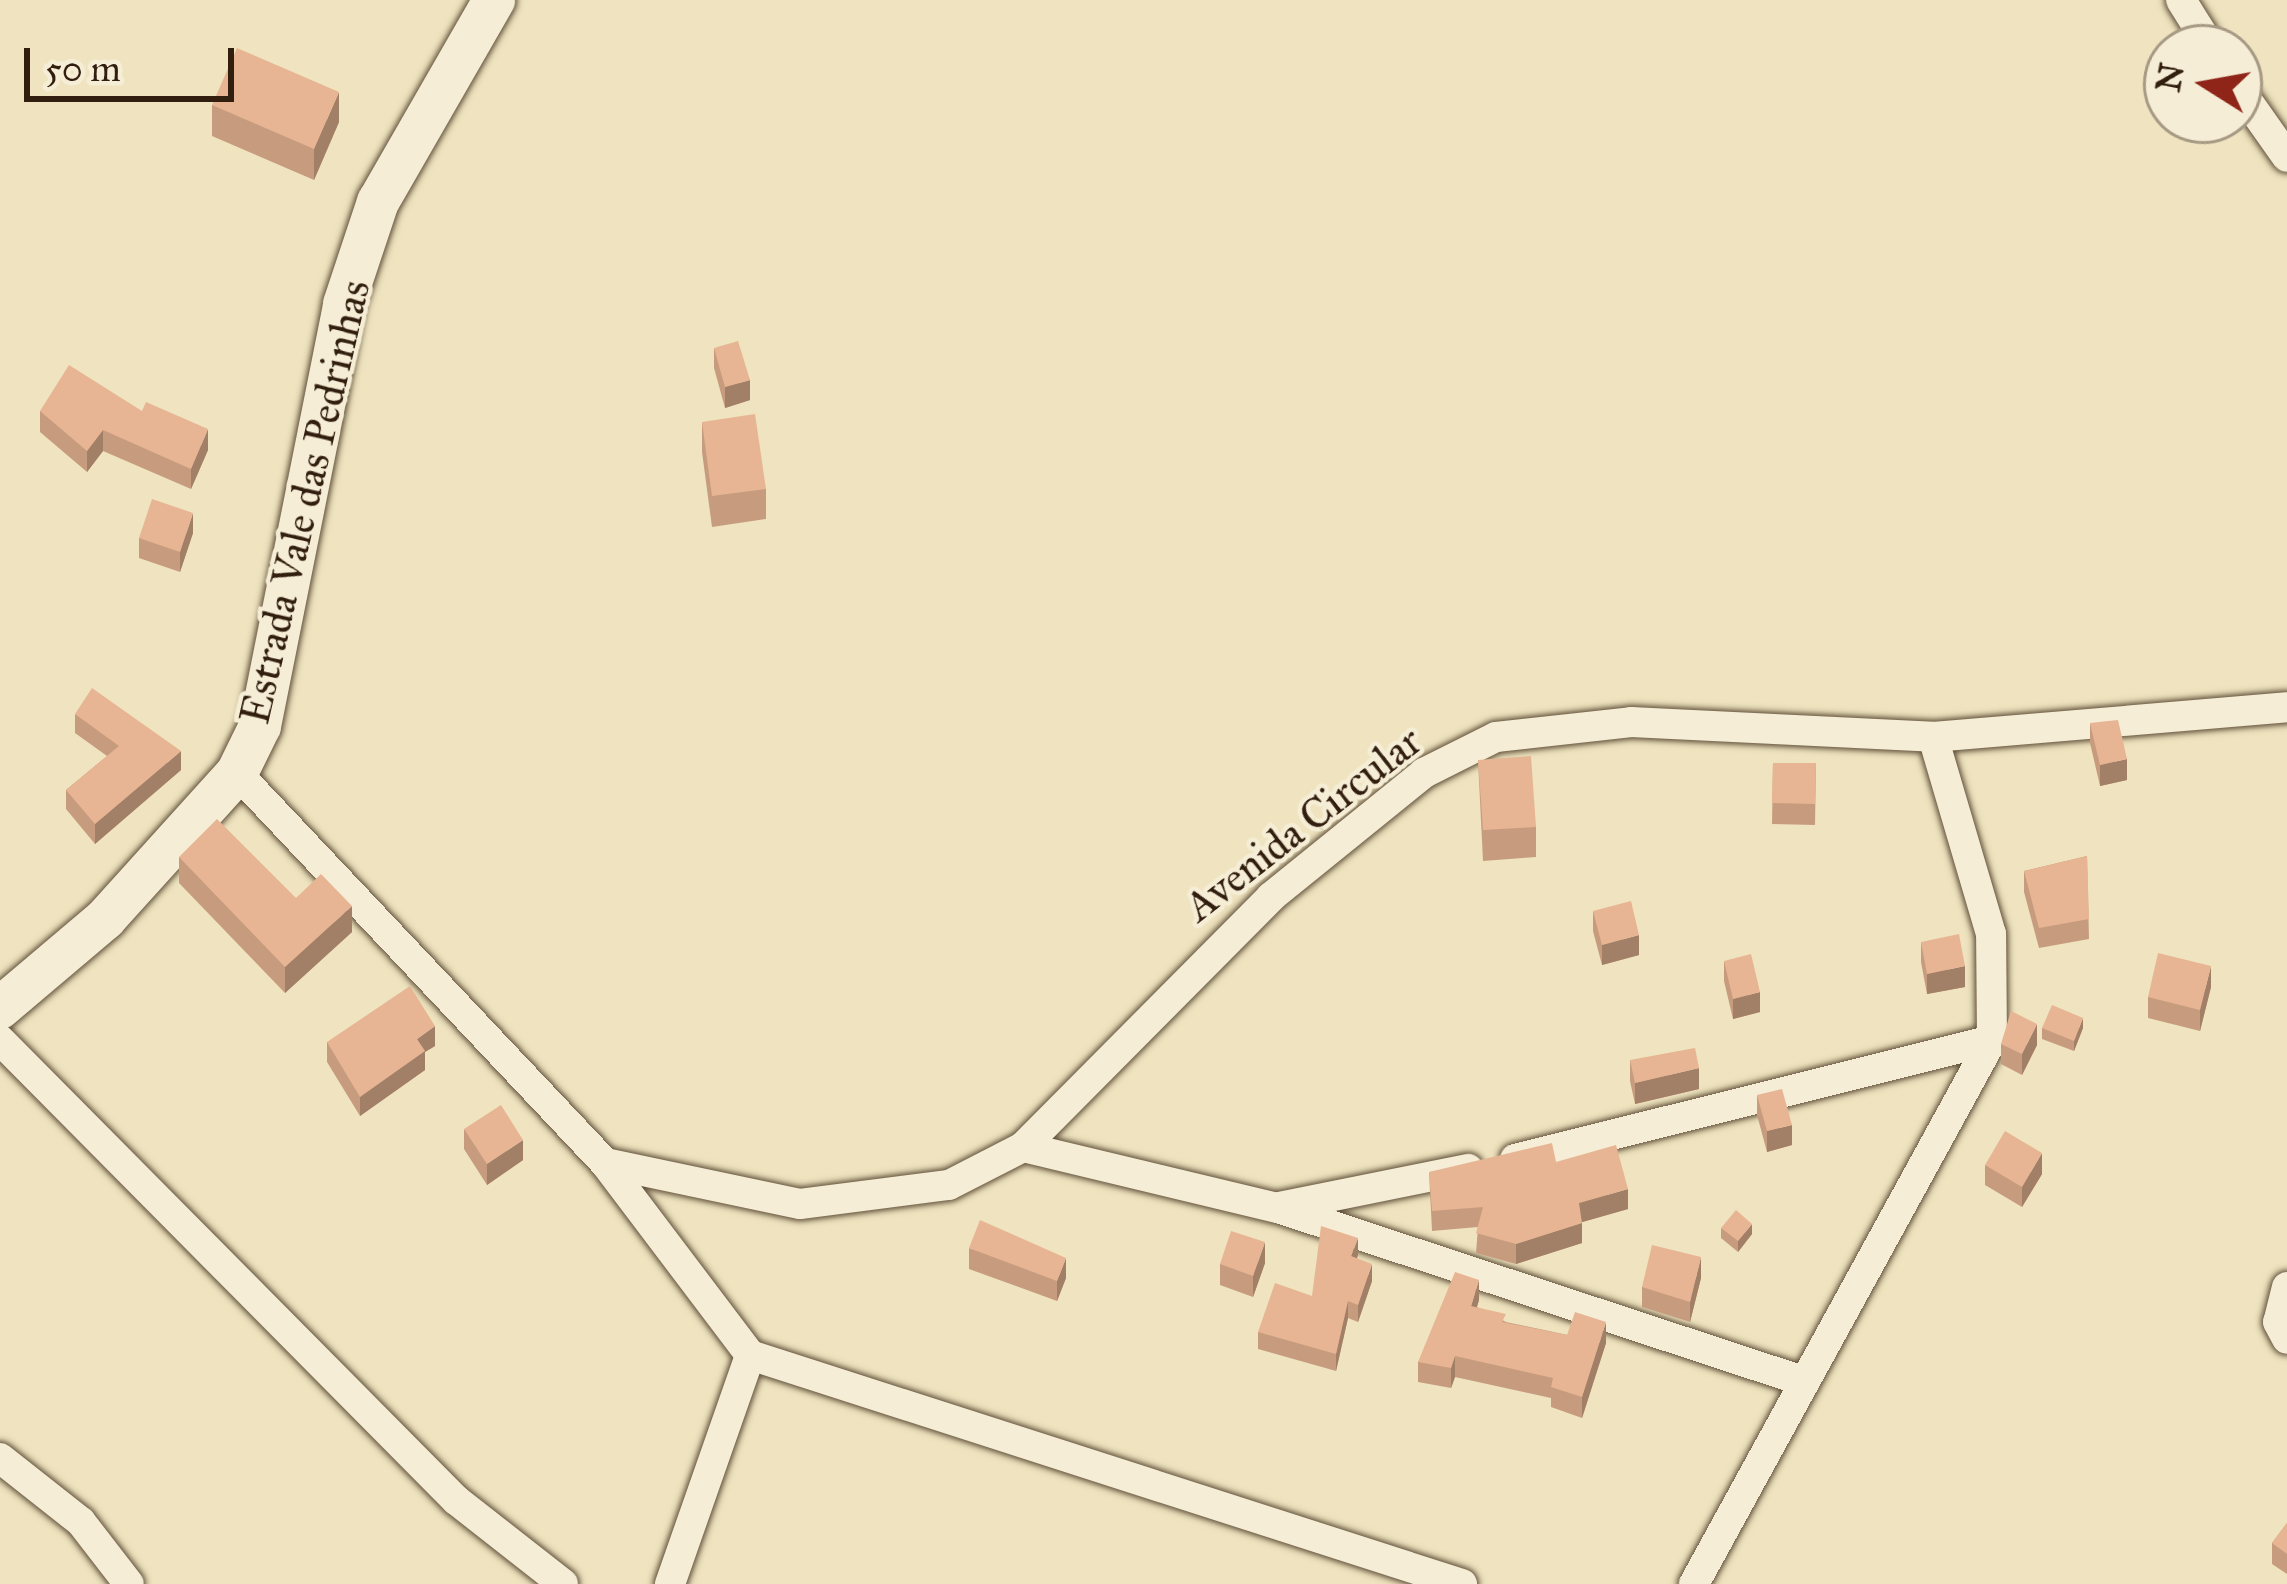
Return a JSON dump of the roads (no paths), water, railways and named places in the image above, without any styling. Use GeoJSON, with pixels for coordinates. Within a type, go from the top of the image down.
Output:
{"type":"FeatureCollection","features":[{"type":"Feature","properties":{"kind":"main road","name":"Estrada Vale das Pedrinhas"},"geometry":{"type":"LineString","coordinates":[[0,1008],[105,919],[237,773],[260,726],[344,304],[377,202],[494,0]]}},
{"type":"Feature","properties":{"kind":"street"},"geometry":{"type":"LineString","coordinates":[[2263,123],[2287,157]]}},
{"type":"Feature","properties":{"kind":"street","name":"Avenida Circular"},"geometry":{"type":"LineString","coordinates":[[605,1163],[800,1204],[872,1203],[949,1185],[1023,1147],[1201,957],[1424,773],[1496,737],[1631,722],[1934,737],[2287,707]]}},
{"type":"Feature","properties":{"kind":"street"},"geometry":{"type":"LineString","coordinates":[[1694,1584],[1992,1040],[1991,934],[1934,737]]}},
{"type":"Feature","properties":{"kind":"street"},"geometry":{"type":"LineString","coordinates":[[237,773],[605,1163],[749,1355],[1462,1584]]}},
{"type":"Feature","properties":{"kind":"street"},"geometry":{"type":"LineString","coordinates":[[0,1040],[456,1500],[563,1584]]}},
{"type":"Feature","properties":{"kind":"street"},"geometry":{"type":"LineString","coordinates":[[1278,1208],[1992,1040]]}},
{"type":"Feature","properties":{"kind":"street"},"geometry":{"type":"LineString","coordinates":[[1023,1147],[1278,1208],[1803,1381]]}},
{"type":"Feature","properties":{"kind":"street"},"geometry":{"type":"LineString","coordinates":[[2287,1287],[2278,1322],[2287,1340]]}},
{"type":"Feature","properties":{"kind":"street"},"geometry":{"type":"LineString","coordinates":[[670,1584],[749,1355]]}},
{"type":"Feature","properties":{"kind":"street"},"geometry":{"type":"LineString","coordinates":[[0,1458],[81,1522],[129,1584]]}}]}
